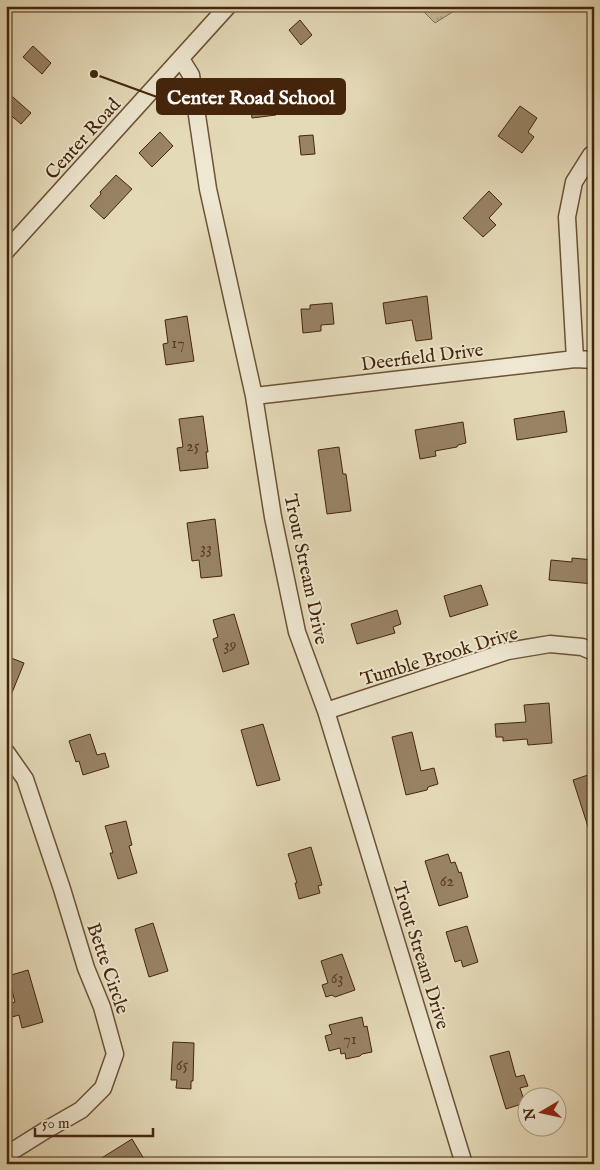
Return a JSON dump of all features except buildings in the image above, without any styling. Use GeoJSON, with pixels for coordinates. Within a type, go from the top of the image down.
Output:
{"type":"FeatureCollection","features":[{"type":"Feature","properties":{"kind":"street","name":"Center Road"},"geometry":{"type":"LineString","coordinates":[[6,252],[228,6]]}},
{"type":"Feature","properties":{"kind":"street","name":"Trout Stream Drive"},"geometry":{"type":"LineString","coordinates":[[181,59],[191,75],[208,189],[254,396],[274,517],[297,632],[326,711],[464,1164]]}},
{"type":"Feature","properties":{"kind":"street"},"geometry":{"type":"LineString","coordinates":[[575,359],[567,217],[574,182],[591,155],[594,154]]}},
{"type":"Feature","properties":{"kind":"street","name":"Deerfield Drive"},"geometry":{"type":"LineString","coordinates":[[254,396],[575,359],[594,360]]}},
{"type":"Feature","properties":{"kind":"street","name":"Tumble Brook Drive"},"geometry":{"type":"LineString","coordinates":[[326,711],[508,651],[550,644],[582,647],[594,652]]}},
{"type":"Feature","properties":{"kind":"street","name":"Bette Circle"},"geometry":{"type":"LineString","coordinates":[[6,752],[25,779],[62,888],[86,968],[102,1007],[115,1054],[103,1088],[81,1110],[6,1156]]}},
{"type":"Feature","properties":{"kind":"green space"},"geometry":{"type":"Polygon","coordinates":[[[418,6],[462,6],[435,23],[418,6]]]}},
{"type":"Feature","properties":{"kind":"place","name":"Center Road School"},"geometry":{"type":"Point","coordinates":[94,74]}}]}
